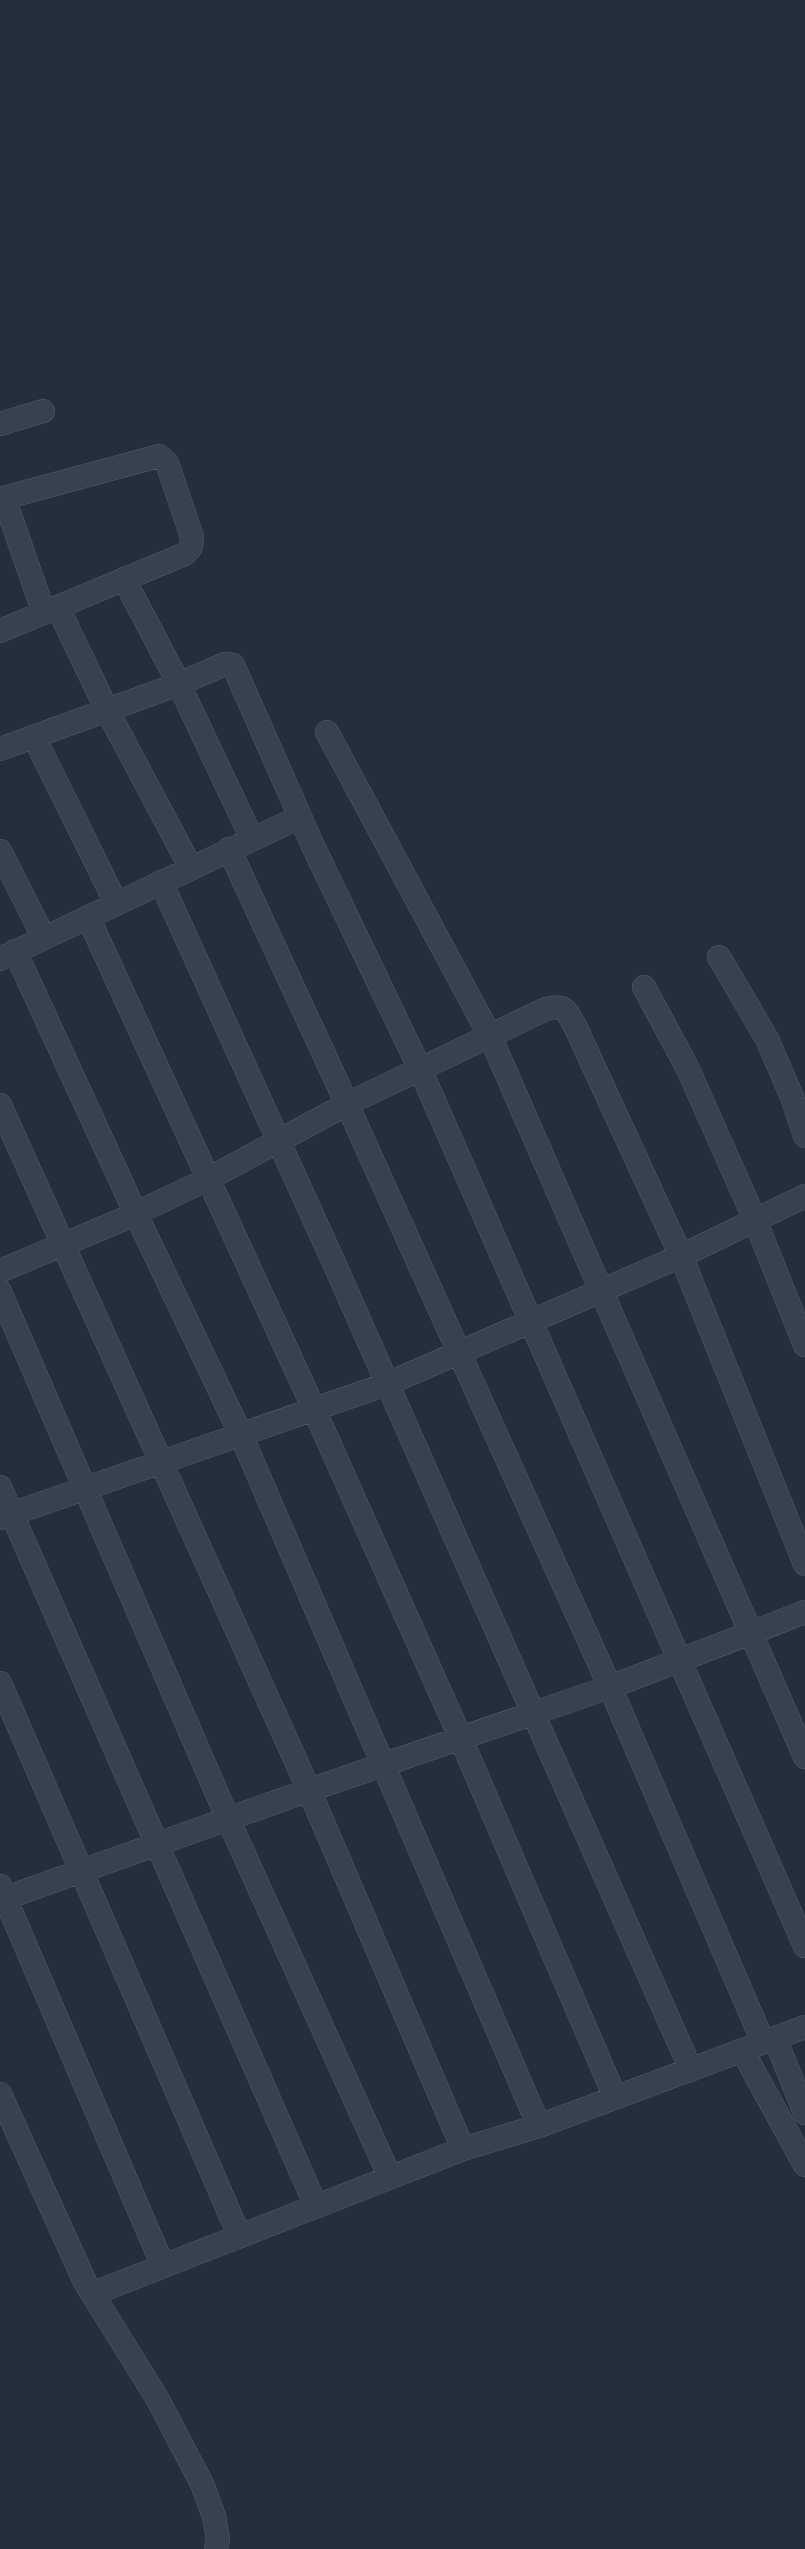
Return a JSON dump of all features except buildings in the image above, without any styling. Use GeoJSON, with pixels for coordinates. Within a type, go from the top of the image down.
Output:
{"type":"FeatureCollection","features":[{"type":"Feature","properties":{"kind":"street"},"geometry":{"type":"LineString","coordinates":[[0,424],[43,411]]}},
{"type":"Feature","properties":{"kind":"street"},"geometry":{"type":"LineString","coordinates":[[0,631],[51,610],[124,579],[179,557],[185,554],[191,547],[192,537],[163,458],[150,457],[2,498],[51,610],[191,868]]}},
{"type":"Feature","properties":{"kind":"street"},"geometry":{"type":"LineString","coordinates":[[124,579],[179,684],[252,839]]}},
{"type":"Feature","properties":{"kind":"street"},"geometry":{"type":"LineString","coordinates":[[0,749],[179,684],[225,664],[233,665],[300,817],[420,1069],[805,1946]]}},
{"type":"Feature","properties":{"kind":"street"},"geometry":{"type":"LineString","coordinates":[[327,732],[490,1036],[805,1757]]}},
{"type":"Feature","properties":{"kind":"street"},"geometry":{"type":"LineString","coordinates":[[34,737],[116,903]]}},
{"type":"Feature","properties":{"kind":"street"},"geometry":{"type":"LineString","coordinates":[[300,817],[8,955],[136,1213],[241,1435],[539,2126]]}},
{"type":"Feature","properties":{"kind":"street"},"geometry":{"type":"LineString","coordinates":[[229,849],[610,1687],[760,2043],[805,2165]]}},
{"type":"Feature","properties":{"kind":"street"},"geometry":{"type":"LineString","coordinates":[[0,851],[44,938]]}},
{"type":"Feature","properties":{"kind":"street"},"geometry":{"type":"LineString","coordinates":[[161,882],[279,1141],[691,2070]]}},
{"type":"Feature","properties":{"kind":"street"},"geometry":{"type":"LineString","coordinates":[[88,917],[314,1409],[461,1739],[615,2097]]}},
{"type":"Feature","properties":{"kind":"street"},"geometry":{"type":"LineString","coordinates":[[719,957],[767,1039],[805,1136]]}},
{"type":"Feature","properties":{"kind":"street"},"geometry":{"type":"LineString","coordinates":[[644,987],[687,1067],[755,1220],[805,1345]]}},
{"type":"Feature","properties":{"kind":"street"},"geometry":{"type":"LineString","coordinates":[[0,1271],[208,1179],[347,1104],[546,1009],[558,1006],[567,1011],[681,1256],[805,1564]]}},
{"type":"Feature","properties":{"kind":"street"},"geometry":{"type":"LineString","coordinates":[[0,1105],[309,1790],[463,2149]]}},
{"type":"Feature","properties":{"kind":"street"},"geometry":{"type":"LineString","coordinates":[[6,1516],[387,1384],[681,1256],[805,1196]]}},
{"type":"Feature","properties":{"kind":"street"},"geometry":{"type":"LineString","coordinates":[[0,1292],[228,1819],[390,2177]]}},
{"type":"Feature","properties":{"kind":"street"},"geometry":{"type":"LineString","coordinates":[[0,1487],[6,1516],[156,1844],[316,2206]]}},
{"type":"Feature","properties":{"kind":"street"},"geometry":{"type":"LineString","coordinates":[[163,2266],[2,1895],[534,1714],[805,1612]]}},
{"type":"Feature","properties":{"kind":"street"},"geometry":{"type":"LineString","coordinates":[[0,1683],[239,2235]]}},
{"type":"Feature","properties":{"kind":"street"},"geometry":{"type":"LineString","coordinates":[[92,2294],[463,2149],[539,2126],[805,2027]]}},
{"type":"Feature","properties":{"kind":"street"},"geometry":{"type":"LineString","coordinates":[[760,2043],[805,2113]]}},
{"type":"Feature","properties":{"kind":"street"},"geometry":{"type":"LineString","coordinates":[[0,2094],[92,2294],[157,2398],[202,2484],[214,2516],[218,2539],[216,2549]]}}]}
